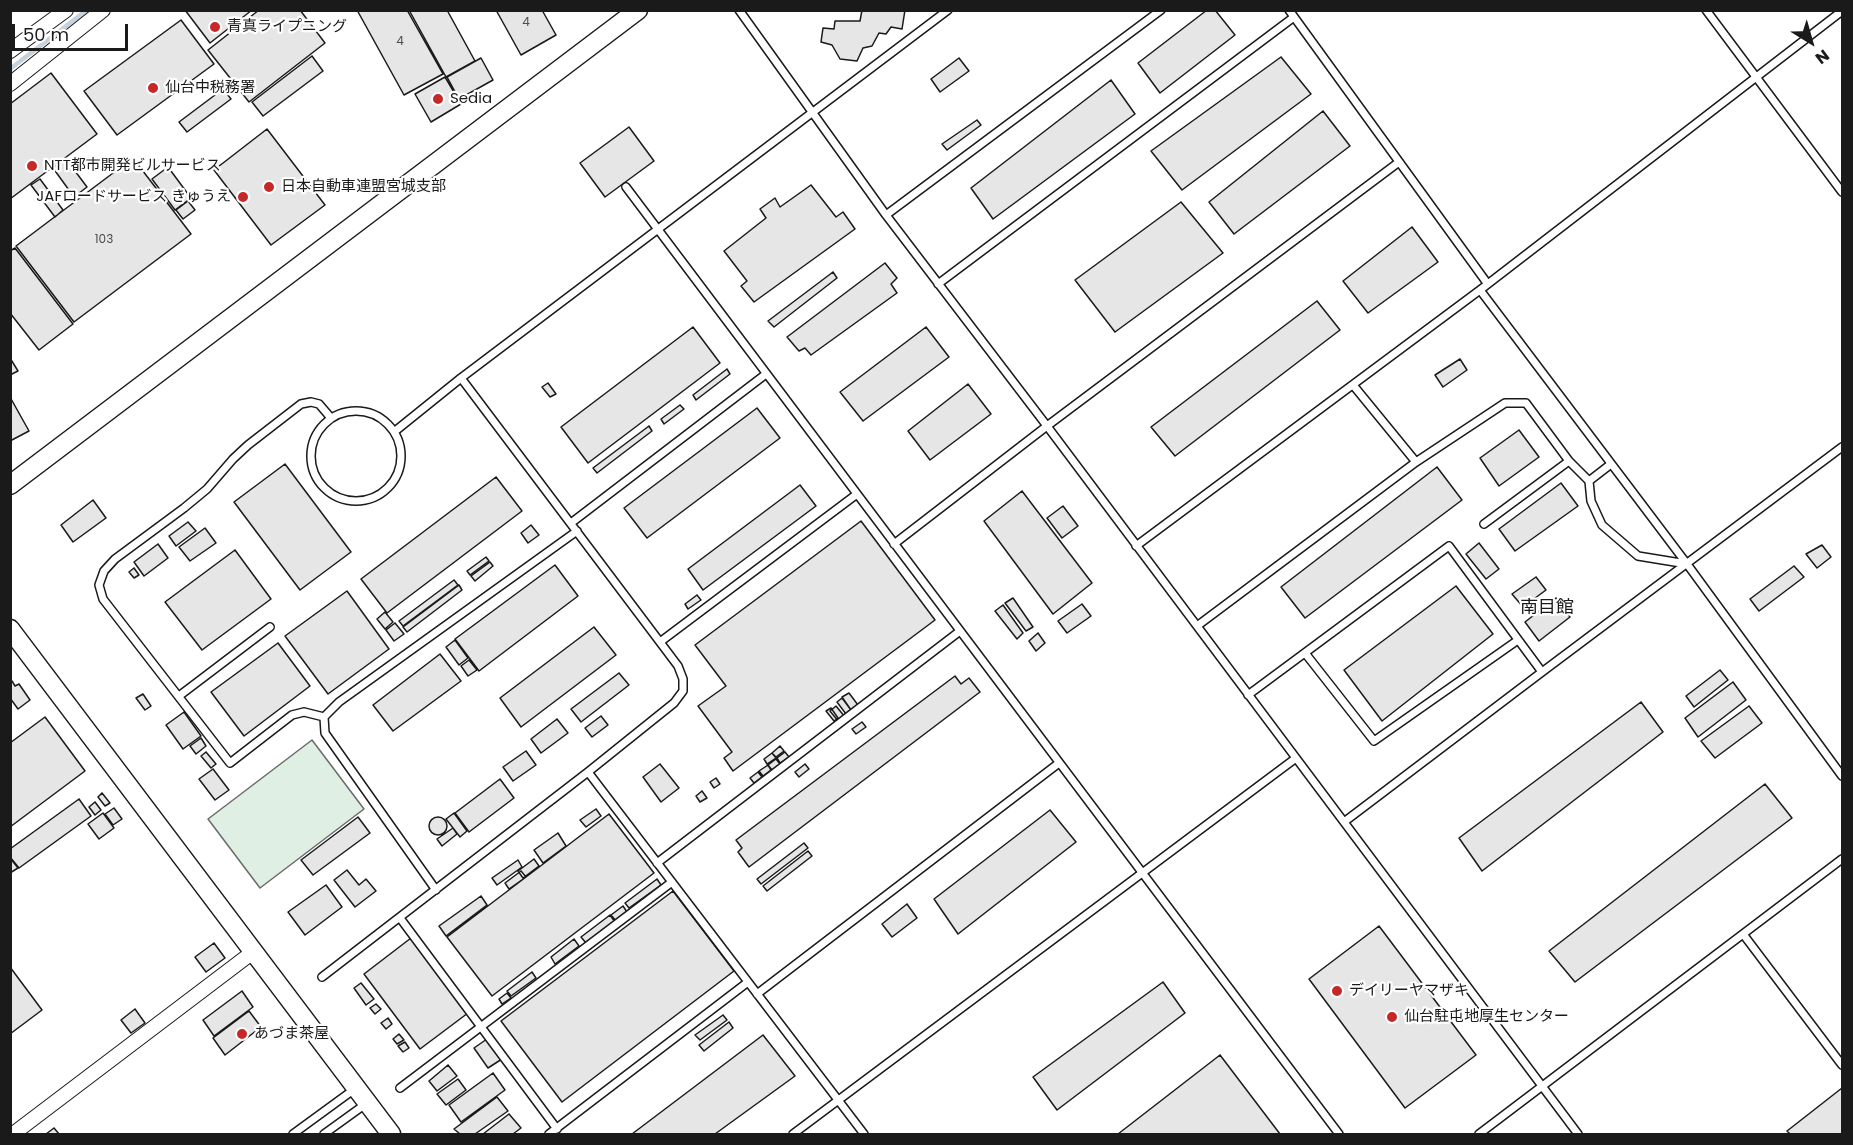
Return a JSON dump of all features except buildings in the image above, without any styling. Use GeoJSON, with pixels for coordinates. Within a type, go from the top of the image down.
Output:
{"type":"FeatureCollection","features":[{"type":"Feature","properties":{"kind":"street"},"geometry":{"type":"LineString","coordinates":[[10,51],[66,10]]}},
{"type":"Feature","properties":{"kind":"street"},"geometry":{"type":"LineString","coordinates":[[10,84],[103,10]]}},
{"type":"Feature","properties":{"kind":"street"},"geometry":{"type":"LineString","coordinates":[[10,485],[638,10]]}},
{"type":"Feature","properties":{"kind":"street"},"geometry":{"type":"LineString","coordinates":[[10,629],[391,1134]]}},
{"type":"Feature","properties":{"kind":"street"},"geometry":{"type":"LineString","coordinates":[[13,1134],[253,952]]}},
{"type":"Feature","properties":{"kind":"lane"},"geometry":{"type":"LineString","coordinates":[[739,10],[886,215],[1578,1134]]}},
{"type":"Feature","properties":{"kind":"lane"},"geometry":{"type":"LineString","coordinates":[[394,432],[461,378],[948,10]]}},
{"type":"Feature","properties":{"kind":"lane"},"geometry":{"type":"LineString","coordinates":[[886,215],[1161,10]]}},
{"type":"Feature","properties":{"kind":"lane"},"geometry":{"type":"LineString","coordinates":[[1706,10],[1842,192]]}},
{"type":"Feature","properties":{"kind":"lane"},"geometry":{"type":"LineString","coordinates":[[1137,546],[1480,290],[1842,11]]}},
{"type":"Feature","properties":{"kind":"lane"},"geometry":{"type":"LineString","coordinates":[[938,284],[1291,14],[1487,283]]}},
{"type":"Feature","properties":{"kind":"lane"},"geometry":{"type":"LineString","coordinates":[[894,544],[1047,426],[1399,162]]}},
{"type":"Feature","properties":{"kind":"lane"},"geometry":{"type":"LineString","coordinates":[[626,187],[1339,1134]]}},
{"type":"Feature","properties":{"kind":"lane"},"geometry":{"type":"LineString","coordinates":[[1480,290],[1687,564],[1842,776]]}},
{"type":"Feature","properties":{"kind":"lane"},"geometry":{"type":"LineString","coordinates":[[571,523],[766,374]]}},
{"type":"Feature","properties":{"kind":"lane"},"geometry":{"type":"LineString","coordinates":[[322,977],[588,772],[674,703],[683,691],[683,679],[678,666],[461,378]]}},
{"type":"Feature","properties":{"kind":"lane"},"geometry":{"type":"LineString","coordinates":[[1353,385],[1416,462]]}},
{"type":"Feature","properties":{"kind":"lane"},"geometry":{"type":"LineString","coordinates":[[324,717],[304,711],[292,715],[230,763],[103,599],[99,585],[104,571],[115,559],[207,489],[248,445],[301,404],[311,402],[319,404],[331,418]]}},
{"type":"Feature","properties":{"kind":"lane"},"geometry":{"type":"LineString","coordinates":[[1197,626],[1416,462],[1504,403],[1526,403],[1569,461],[1589,481],[1591,501],[1602,525],[1638,555],[1687,564]]}},
{"type":"Feature","properties":{"kind":"lane"},"geometry":{"type":"LineString","coordinates":[[358,411],[372,414],[385,421],[394,432],[400,446],[401,461],[397,476],[388,488],[376,497],[361,501],[346,501],[332,495],[321,485],[313,472],[310,457],[313,442],[320,429],[331,418],[344,412],[358,411]]}},
{"type":"Feature","properties":{"kind":"lane"},"geometry":{"type":"LineString","coordinates":[[1344,822],[1842,447]]}},
{"type":"Feature","properties":{"kind":"lane"},"geometry":{"type":"LineString","coordinates":[[1485,524],[1569,461]]}},
{"type":"Feature","properties":{"kind":"lane"},"geometry":{"type":"LineString","coordinates":[[1589,481],[1611,464]]}},
{"type":"Feature","properties":{"kind":"lane"},"geometry":{"type":"LineString","coordinates":[[660,642],[857,494]]}},
{"type":"Feature","properties":{"kind":"lane"},"geometry":{"type":"LineString","coordinates":[[436,890],[325,733],[324,717],[339,702],[577,531]]}},
{"type":"Feature","properties":{"kind":"lane"},"geometry":{"type":"LineString","coordinates":[[1248,694],[1449,546],[1542,672]]}},
{"type":"Feature","properties":{"kind":"lane"},"geometry":{"type":"LineString","coordinates":[[178,696],[270,627]]}},
{"type":"Feature","properties":{"kind":"lane"},"geometry":{"type":"LineString","coordinates":[[657,863],[960,631]]}},
{"type":"Feature","properties":{"kind":"lane"},"geometry":{"type":"LineString","coordinates":[[1305,653],[1374,741],[1518,640]]}},
{"type":"Feature","properties":{"kind":"lane"},"geometry":{"type":"LineString","coordinates":[[793,1134],[1296,758]]}},
{"type":"Feature","properties":{"kind":"lane"},"geometry":{"type":"LineString","coordinates":[[757,994],[1059,763]]}},
{"type":"Feature","properties":{"kind":"lane"},"geometry":{"type":"LineString","coordinates":[[588,772],[864,1134]]}},
{"type":"Feature","properties":{"kind":"lane"},"geometry":{"type":"LineString","coordinates":[[1479,1134],[1842,859]]}},
{"type":"Feature","properties":{"kind":"lane"},"geometry":{"type":"LineString","coordinates":[[400,1088],[672,882]]}},
{"type":"Feature","properties":{"kind":"lane"},"geometry":{"type":"LineString","coordinates":[[400,918],[557,1129]]}},
{"type":"Feature","properties":{"kind":"lane"},"geometry":{"type":"LineString","coordinates":[[1743,934],[1842,1065]]}},
{"type":"Feature","properties":{"kind":"lane"},"geometry":{"type":"LineString","coordinates":[[549,1134],[748,982]]}},
{"type":"Feature","properties":{"kind":"lane"},"geometry":{"type":"LineString","coordinates":[[293,1134],[356,1088]]}},
{"type":"Feature","properties":{"kind":"lane"},"geometry":{"type":"LineString","coordinates":[[324,1134],[367,1102]]}},
{"type":"Feature","properties":{"kind":"green space"},"geometry":{"type":"Polygon","coordinates":[[[312,740],[364,809],[260,888],[208,819],[312,740]]]}},
{"type":"Feature","properties":{"kind":"waterway"},"geometry":{"type":"LineString","coordinates":[[10,69],[87,10]]}},
{"type":"Feature","properties":{"kind":"place","name":"青真ライプニング"},"geometry":{"type":"Point","coordinates":[215,27]}},
{"type":"Feature","properties":{"kind":"place","name":"仙台中税務署"},"geometry":{"type":"Point","coordinates":[153,88]}},
{"type":"Feature","properties":{"kind":"place","name":"Sedia"},"geometry":{"type":"Point","coordinates":[438,99]}},
{"type":"Feature","properties":{"kind":"place","name":"NTT都市開発ビルサービス"},"geometry":{"type":"Point","coordinates":[32,166]}},
{"type":"Feature","properties":{"kind":"place","name":"日本自動車連盟宮城支部"},"geometry":{"type":"Point","coordinates":[269,187]}},
{"type":"Feature","properties":{"kind":"place","name":"JAFロードサービス きゅうえ"},"geometry":{"type":"Point","coordinates":[243,197]}},
{"type":"Feature","properties":{"kind":"place","name":"デイリーヤマザキ"},"geometry":{"type":"Point","coordinates":[1337,991]}},
{"type":"Feature","properties":{"kind":"place","name":"仙台駐屯地厚生センター"},"geometry":{"type":"Point","coordinates":[1392,1017]}},
{"type":"Feature","properties":{"kind":"place","name":"あづま茶屋"},"geometry":{"type":"Point","coordinates":[242,1034]}},
{"type":"Feature","properties":{"kind":"district","name":"南目館"},"geometry":{"type":"Point","coordinates":[1547,608]}}]}
